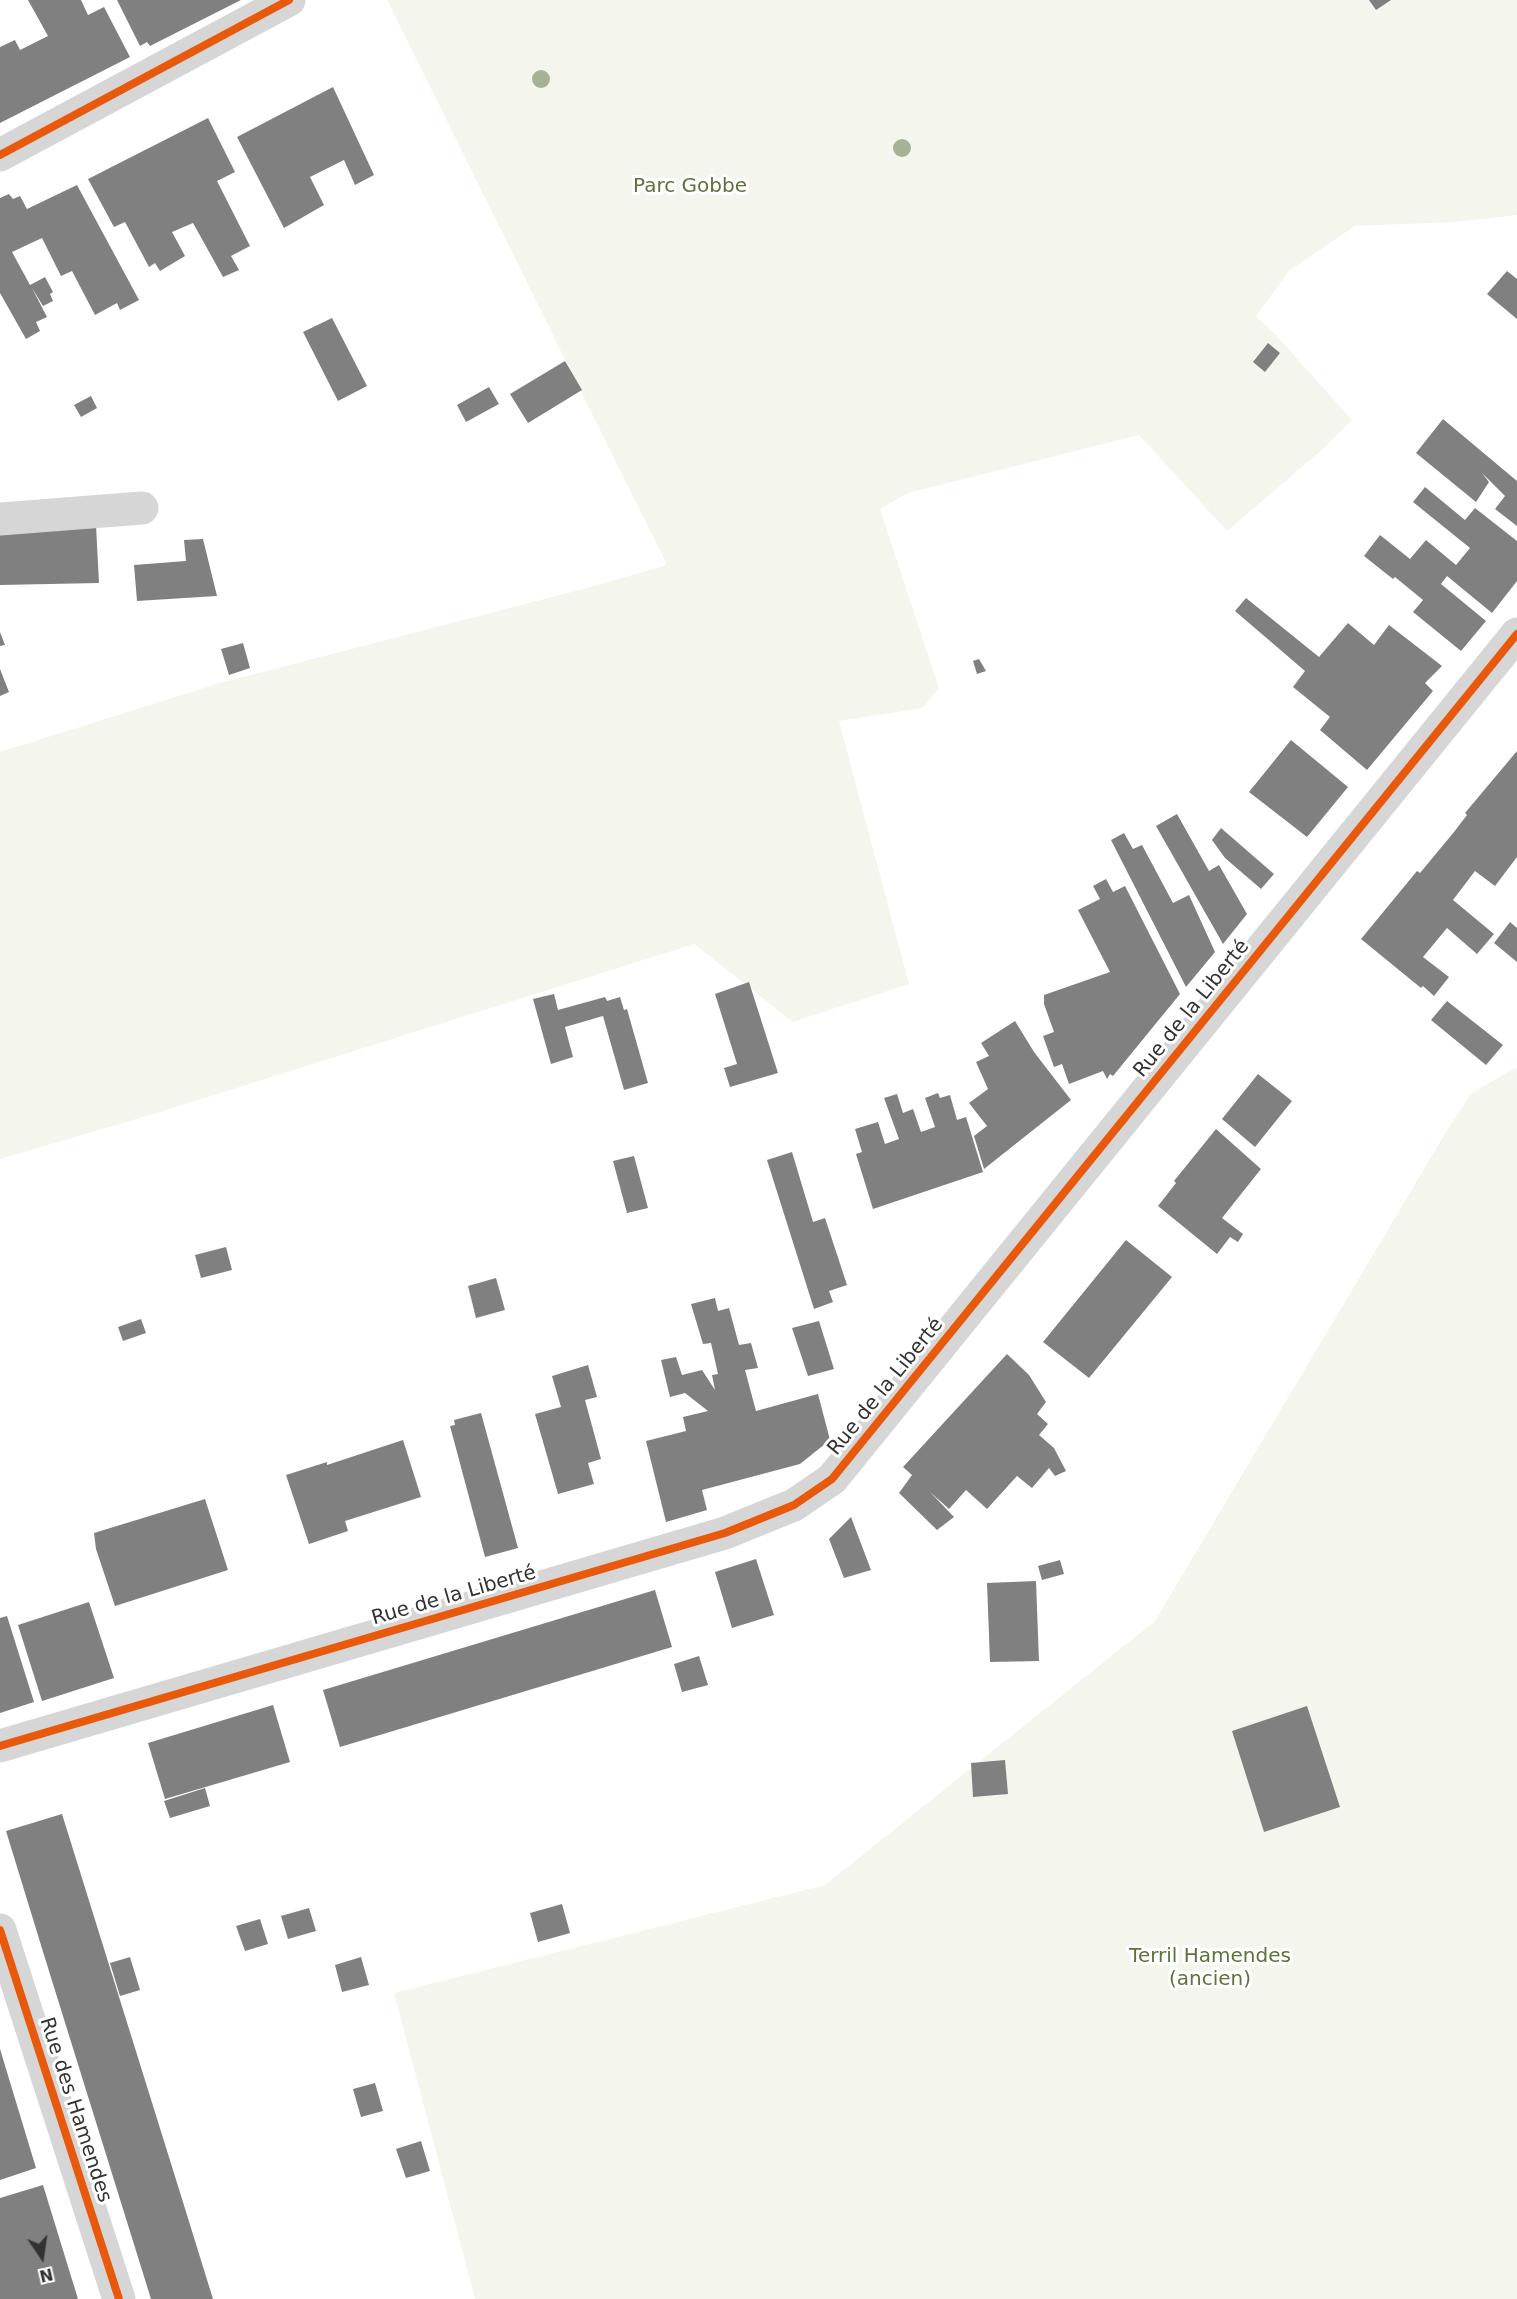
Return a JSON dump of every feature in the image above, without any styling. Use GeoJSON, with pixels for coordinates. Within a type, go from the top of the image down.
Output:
{"type":"FeatureCollection","features":[{"type":"Feature","properties":{"kind":"street"},"geometry":{"type":"LineString","coordinates":[[0,155],[289,0]]}},
{"type":"Feature","properties":{"kind":"street"},"geometry":{"type":"LineString","coordinates":[[0,519],[142,508]]}},
{"type":"Feature","properties":{"kind":"street","name":"Rue de la Liberté"},"geometry":{"type":"LineString","coordinates":[[0,1746],[725,1533],[794,1505],[832,1479],[1517,634]]}},
{"type":"Feature","properties":{"kind":"street","name":"Rue des Hamendes"},"geometry":{"type":"LineString","coordinates":[[0,1930],[118,2299]]}},
{"type":"Feature","properties":{"kind":"green space","name":"Parc Gobbe"},"geometry":{"type":"Polygon","coordinates":[[[387,0],[1517,0],[1517,215],[1456,222],[1355,226],[1289,271],[1256,316],[1276,335],[1352,420],[1323,449],[1227,531],[1139,435],[908,493],[880,509],[939,688],[923,708],[839,721],[909,984],[793,1022],[694,944],[157,1113],[0,1159],[0,752],[220,683],[587,588],[667,565],[387,0]]]}},
{"type":"Feature","properties":{"kind":"green space","name":"Terril Hamendes (ancien)"},"geometry":{"type":"Polygon","coordinates":[[[1517,1067],[1517,2299],[475,2299],[394,1993],[825,1885],[1155,1621],[1449,1127],[1472,1093],[1517,1067]]]}},
{"type":"Feature","properties":{"kind":"building"},"geometry":{"type":"Polygon","coordinates":[[[28,0],[81,0],[88,15],[104,7],[130,57],[0,123],[0,47],[15,40],[20,50],[48,36],[28,0]]]}},
{"type":"Feature","properties":{"kind":"building"},"geometry":{"type":"Polygon","coordinates":[[[117,0],[241,0],[150,46],[147,42],[140,46],[117,0]]]}},
{"type":"Feature","properties":{"kind":"building"},"geometry":{"type":"Polygon","coordinates":[[[1369,0],[1391,0],[1376,10],[1369,0]]]}},
{"type":"Feature","properties":{"kind":"building"},"geometry":{"type":"Polygon","coordinates":[[[333,87],[374,175],[355,185],[344,160],[310,177],[324,205],[284,228],[237,137],[333,87]]]}},
{"type":"Feature","properties":{"kind":"building"},"geometry":{"type":"Polygon","coordinates":[[[208,118],[235,172],[217,181],[250,246],[231,256],[239,270],[223,277],[193,223],[172,232],[185,256],[160,271],[155,263],[149,267],[125,222],[114,227],[88,179],[208,118]]]}},
{"type":"Feature","properties":{"kind":"building"},"geometry":{"type":"Polygon","coordinates":[[[77,185],[139,300],[120,310],[117,303],[95,315],[72,271],[61,276],[42,238],[12,252],[30,285],[45,277],[53,292],[50,294],[53,301],[43,306],[32,288],[47,317],[36,322],[40,331],[26,339],[0,293],[0,198],[9,194],[13,199],[20,196],[27,209],[77,185]]]}},
{"type":"Feature","properties":{"kind":"building"},"geometry":{"type":"Polygon","coordinates":[[[1507,271],[1517,279],[1517,319],[1487,294],[1507,271]]]}},
{"type":"Feature","properties":{"kind":"building"},"geometry":{"type":"Polygon","coordinates":[[[332,318],[367,386],[338,401],[303,332],[332,318]]]}},
{"type":"Feature","properties":{"kind":"building"},"geometry":{"type":"Polygon","coordinates":[[[1268,343],[1280,353],[1265,372],[1253,362],[1268,343]]]}},
{"type":"Feature","properties":{"kind":"building"},"geometry":{"type":"Polygon","coordinates":[[[565,361],[582,390],[528,423],[510,394],[565,361]]]}},
{"type":"Feature","properties":{"kind":"building"},"geometry":{"type":"Polygon","coordinates":[[[489,387],[499,404],[466,422],[457,405],[489,387]]]}},
{"type":"Feature","properties":{"kind":"building"},"geometry":{"type":"Polygon","coordinates":[[[91,396],[97,408],[81,417],[74,405],[91,396]]]}},
{"type":"Feature","properties":{"kind":"building"},"geometry":{"type":"Polygon","coordinates":[[[1443,419],[1517,481],[1517,526],[1495,509],[1505,496],[1482,473],[1489,482],[1476,502],[1416,453],[1443,419]]]}},
{"type":"Feature","properties":{"kind":"building"},"geometry":{"type":"Polygon","coordinates":[[[1425,487],[1465,520],[1475,508],[1517,541],[1517,581],[1492,613],[1447,576],[1441,584],[1486,621],[1461,651],[1413,612],[1423,600],[1364,556],[1380,535],[1410,559],[1426,540],[1456,565],[1470,548],[1413,502],[1425,487]]]}},
{"type":"Feature","properties":{"kind":"building"},"geometry":{"type":"Polygon","coordinates":[[[96,525],[99,583],[0,585],[0,526],[96,525]]]}},
{"type":"Feature","properties":{"kind":"building"},"geometry":{"type":"Polygon","coordinates":[[[203,539],[217,596],[137,601],[134,565],[186,561],[184,540],[203,539]]]}},
{"type":"Feature","properties":{"kind":"building"},"geometry":{"type":"Polygon","coordinates":[[[1246,598],[1319,657],[1348,623],[1374,645],[1389,625],[1442,666],[1425,683],[1433,691],[1367,770],[1320,730],[1330,717],[1293,687],[1305,671],[1235,611],[1246,598]]]}},
{"type":"Feature","properties":{"kind":"building"},"geometry":{"type":"Polygon","coordinates":[[[0,632],[5,645],[0,646],[0,632]]]}},
{"type":"Feature","properties":{"kind":"building"},"geometry":{"type":"Polygon","coordinates":[[[243,643],[250,668],[229,675],[221,649],[243,643]]]}},
{"type":"Feature","properties":{"kind":"building"},"geometry":{"type":"Polygon","coordinates":[[[979,659],[986,671],[977,674],[973,661],[979,659]]]}},
{"type":"Feature","properties":{"kind":"building"},"geometry":{"type":"Polygon","coordinates":[[[0,669],[9,692],[0,696],[0,669]]]}},
{"type":"Feature","properties":{"kind":"building"},"geometry":{"type":"Polygon","coordinates":[[[1291,740],[1348,787],[1307,837],[1249,792],[1291,740]]]}},
{"type":"Feature","properties":{"kind":"building"},"geometry":{"type":"Polygon","coordinates":[[[1517,751],[1517,857],[1495,886],[1475,871],[1453,900],[1494,934],[1477,954],[1447,928],[1423,957],[1449,977],[1434,996],[1361,939],[1417,871],[1420,873],[1467,815],[1465,813],[1517,751]]]}},
{"type":"Feature","properties":{"kind":"building"},"geometry":{"type":"Polygon","coordinates":[[[1177,814],[1209,871],[1219,865],[1247,914],[1223,944],[1156,826],[1177,814]]]}},
{"type":"Feature","properties":{"kind":"building"},"geometry":{"type":"Polygon","coordinates":[[[1221,828],[1274,874],[1261,889],[1225,858],[1212,840],[1221,828]]]}},
{"type":"Feature","properties":{"kind":"building"},"geometry":{"type":"Polygon","coordinates":[[[1124,833],[1133,849],[1142,845],[1173,903],[1189,895],[1215,952],[1186,987],[1111,840],[1124,833]]]}},
{"type":"Feature","properties":{"kind":"building"},"geometry":{"type":"Polygon","coordinates":[[[1106,879],[1113,892],[1125,886],[1180,994],[1113,1076],[1110,1074],[1107,1079],[1103,1071],[1069,1084],[1062,1064],[1054,1067],[1043,1036],[1054,1032],[1044,1004],[1044,995],[1110,972],[1078,910],[1100,899],[1093,886],[1106,879]]]}},
{"type":"Feature","properties":{"kind":"building"},"geometry":{"type":"Polygon","coordinates":[[[1510,922],[1517,928],[1517,962],[1494,943],[1510,922]]]}},
{"type":"Feature","properties":{"kind":"building"},"geometry":{"type":"Polygon","coordinates":[[[749,982],[778,1073],[730,1087],[724,1068],[737,1064],[715,994],[749,982]]]}},
{"type":"Feature","properties":{"kind":"building"},"geometry":{"type":"Polygon","coordinates":[[[554,994],[558,1010],[605,997],[607,1001],[620,997],[624,1010],[627,1009],[648,1083],[624,1090],[603,1016],[565,1027],[573,1057],[551,1064],[533,999],[554,994]]]}},
{"type":"Feature","properties":{"kind":"building"},"geometry":{"type":"Polygon","coordinates":[[[1447,1001],[1503,1045],[1486,1065],[1431,1020],[1447,1001]]]}},
{"type":"Feature","properties":{"kind":"building"},"geometry":{"type":"Polygon","coordinates":[[[1015,1021],[1034,1052],[1071,1100],[984,1169],[974,1136],[987,1126],[969,1103],[988,1089],[976,1062],[989,1056],[981,1043],[1015,1021]]]}},
{"type":"Feature","properties":{"kind":"building"},"geometry":{"type":"Polygon","coordinates":[[[1258,1074],[1292,1101],[1255,1147],[1222,1119],[1258,1074]]]}},
{"type":"Feature","properties":{"kind":"building"},"geometry":{"type":"Polygon","coordinates":[[[938,1093],[940,1098],[950,1095],[957,1120],[966,1117],[983,1172],[873,1209],[856,1154],[862,1152],[855,1129],[878,1122],[885,1144],[899,1139],[884,1098],[897,1094],[903,1113],[913,1109],[921,1132],[935,1127],[925,1098],[938,1093]]]}},
{"type":"Feature","properties":{"kind":"building"},"geometry":{"type":"Polygon","coordinates":[[[1216,1129],[1261,1169],[1222,1218],[1243,1234],[1238,1242],[1230,1237],[1217,1254],[1158,1206],[1176,1183],[1174,1181],[1216,1129]]]}},
{"type":"Feature","properties":{"kind":"building"},"geometry":{"type":"Polygon","coordinates":[[[792,1152],[813,1222],[825,1218],[847,1285],[829,1291],[833,1302],[814,1309],[767,1160],[792,1152]]]}},
{"type":"Feature","properties":{"kind":"building"},"geometry":{"type":"Polygon","coordinates":[[[634,1156],[648,1208],[627,1213],[613,1161],[634,1156]]]}},
{"type":"Feature","properties":{"kind":"building"},"geometry":{"type":"Polygon","coordinates":[[[1126,1240],[1172,1277],[1089,1378],[1043,1342],[1126,1240]]]}},
{"type":"Feature","properties":{"kind":"building"},"geometry":{"type":"Polygon","coordinates":[[[226,1247],[232,1270],[201,1278],[195,1255],[226,1247]]]}},
{"type":"Feature","properties":{"kind":"building"},"geometry":{"type":"Polygon","coordinates":[[[496,1278],[505,1310],[476,1318],[468,1286],[496,1278]]]}},
{"type":"Feature","properties":{"kind":"building"},"geometry":{"type":"Polygon","coordinates":[[[715,1298],[718,1311],[729,1308],[739,1345],[751,1343],[758,1368],[745,1370],[756,1411],[818,1394],[830,1440],[800,1464],[702,1490],[707,1510],[666,1522],[646,1441],[686,1431],[683,1417],[708,1411],[685,1393],[670,1397],[661,1360],[676,1357],[682,1375],[702,1370],[715,1390],[712,1375],[718,1374],[711,1343],[703,1344],[691,1304],[715,1298]]]}},
{"type":"Feature","properties":{"kind":"building"},"geometry":{"type":"Polygon","coordinates":[[[141,1319],[146,1333],[123,1341],[118,1327],[141,1319]]]}},
{"type":"Feature","properties":{"kind":"building"},"geometry":{"type":"Polygon","coordinates":[[[819,1321],[834,1369],[808,1376],[792,1328],[819,1321]]]}},
{"type":"Feature","properties":{"kind":"building"},"geometry":{"type":"Polygon","coordinates":[[[1007,1354],[1029,1375],[1046,1402],[1037,1414],[1048,1424],[1039,1435],[1054,1448],[1066,1471],[1055,1476],[1049,1468],[1032,1488],[1017,1476],[987,1509],[966,1490],[949,1509],[930,1492],[954,1517],[937,1530],[899,1493],[912,1475],[903,1467],[1007,1354]]]}},
{"type":"Feature","properties":{"kind":"building"},"geometry":{"type":"Polygon","coordinates":[[[588,1365],[597,1397],[585,1400],[601,1459],[588,1463],[594,1484],[558,1494],[535,1414],[561,1407],[552,1376],[588,1365]]]}},
{"type":"Feature","properties":{"kind":"building"},"geometry":{"type":"Polygon","coordinates":[[[481,1413],[518,1548],[485,1557],[450,1426],[455,1425],[454,1420],[481,1413]]]}},
{"type":"Feature","properties":{"kind":"building"},"geometry":{"type":"Polygon","coordinates":[[[403,1440],[421,1497],[345,1521],[348,1531],[309,1544],[286,1475],[327,1462],[327,1465],[403,1440]]]}},
{"type":"Feature","properties":{"kind":"building"},"geometry":{"type":"Polygon","coordinates":[[[205,1499],[228,1570],[115,1606],[96,1549],[94,1533],[205,1499]]]}},
{"type":"Feature","properties":{"kind":"building"},"geometry":{"type":"Polygon","coordinates":[[[851,1517],[871,1570],[844,1578],[829,1539],[851,1517]]]}},
{"type":"Feature","properties":{"kind":"building"},"geometry":{"type":"Polygon","coordinates":[[[756,1559],[774,1615],[732,1628],[715,1572],[756,1559]]]}},
{"type":"Feature","properties":{"kind":"building"},"geometry":{"type":"Polygon","coordinates":[[[1060,1560],[1064,1574],[1042,1580],[1038,1566],[1060,1560]]]}},
{"type":"Feature","properties":{"kind":"building"},"geometry":{"type":"Polygon","coordinates":[[[1036,1581],[1039,1661],[990,1662],[987,1583],[1036,1581]]]}},
{"type":"Feature","properties":{"kind":"building"},"geometry":{"type":"Polygon","coordinates":[[[655,1590],[672,1647],[340,1747],[323,1690],[655,1590]]]}},
{"type":"Feature","properties":{"kind":"building"},"geometry":{"type":"Polygon","coordinates":[[[89,1602],[114,1678],[42,1701],[18,1625],[89,1602]]]}},
{"type":"Feature","properties":{"kind":"building"},"geometry":{"type":"Polygon","coordinates":[[[7,1616],[34,1702],[0,1713],[0,1618],[7,1616]]]}},
{"type":"Feature","properties":{"kind":"building"},"geometry":{"type":"Polygon","coordinates":[[[699,1656],[708,1685],[682,1692],[674,1664],[699,1656]]]}},
{"type":"Feature","properties":{"kind":"building"},"geometry":{"type":"Polygon","coordinates":[[[273,1705],[290,1762],[165,1799],[148,1743],[273,1705]]]}},
{"type":"Feature","properties":{"kind":"building"},"geometry":{"type":"Polygon","coordinates":[[[1307,1706],[1340,1807],[1264,1832],[1232,1731],[1307,1706]]]}},
{"type":"Feature","properties":{"kind":"building"},"geometry":{"type":"Polygon","coordinates":[[[1005,1760],[1008,1794],[973,1797],[971,1763],[1005,1760]]]}},
{"type":"Feature","properties":{"kind":"building"},"geometry":{"type":"Polygon","coordinates":[[[205,1788],[210,1806],[170,1818],[164,1801],[205,1788]]]}},
{"type":"Feature","properties":{"kind":"building"},"geometry":{"type":"Polygon","coordinates":[[[62,1814],[213,2299],[151,2299],[6,1831],[62,1814]]]}},
{"type":"Feature","properties":{"kind":"building"},"geometry":{"type":"Polygon","coordinates":[[[562,1904],[570,1933],[538,1942],[530,1913],[562,1904]]]}},
{"type":"Feature","properties":{"kind":"building"},"geometry":{"type":"Polygon","coordinates":[[[309,1908],[316,1931],[288,1939],[281,1916],[309,1908]]]}},
{"type":"Feature","properties":{"kind":"building"},"geometry":{"type":"Polygon","coordinates":[[[260,1919],[268,1944],[245,1951],[236,1926],[260,1919]]]}},
{"type":"Feature","properties":{"kind":"building"},"geometry":{"type":"Polygon","coordinates":[[[130,1957],[140,1990],[120,1996],[110,1963],[130,1957]]]}},
{"type":"Feature","properties":{"kind":"building"},"geometry":{"type":"Polygon","coordinates":[[[361,1957],[369,1985],[342,1992],[335,1965],[361,1957]]]}},
{"type":"Feature","properties":{"kind":"building"},"geometry":{"type":"Polygon","coordinates":[[[0,2049],[36,2168],[0,2180],[0,2049]]]}},
{"type":"Feature","properties":{"kind":"building"},"geometry":{"type":"Polygon","coordinates":[[[375,2083],[383,2111],[361,2117],[353,2089],[375,2083]]]}},
{"type":"Feature","properties":{"kind":"building"},"geometry":{"type":"Polygon","coordinates":[[[421,2141],[430,2171],[406,2178],[396,2149],[421,2141]]]}},
{"type":"Feature","properties":{"kind":"building"},"geometry":{"type":"Polygon","coordinates":[[[43,2185],[78,2299],[0,2299],[0,2198],[43,2185]]]}},
{"type":"Feature","properties":{"kind":"cycle path"},"geometry":{"type":"LineString","coordinates":[[0,155],[289,0]]}},
{"type":"Feature","properties":{"kind":"cycle path"},"geometry":{"type":"LineString","coordinates":[[0,1746],[725,1533],[794,1505],[832,1479],[1517,634]]}},
{"type":"Feature","properties":{"kind":"cycle path"},"geometry":{"type":"LineString","coordinates":[[0,1930],[119,2299]]}}]}
